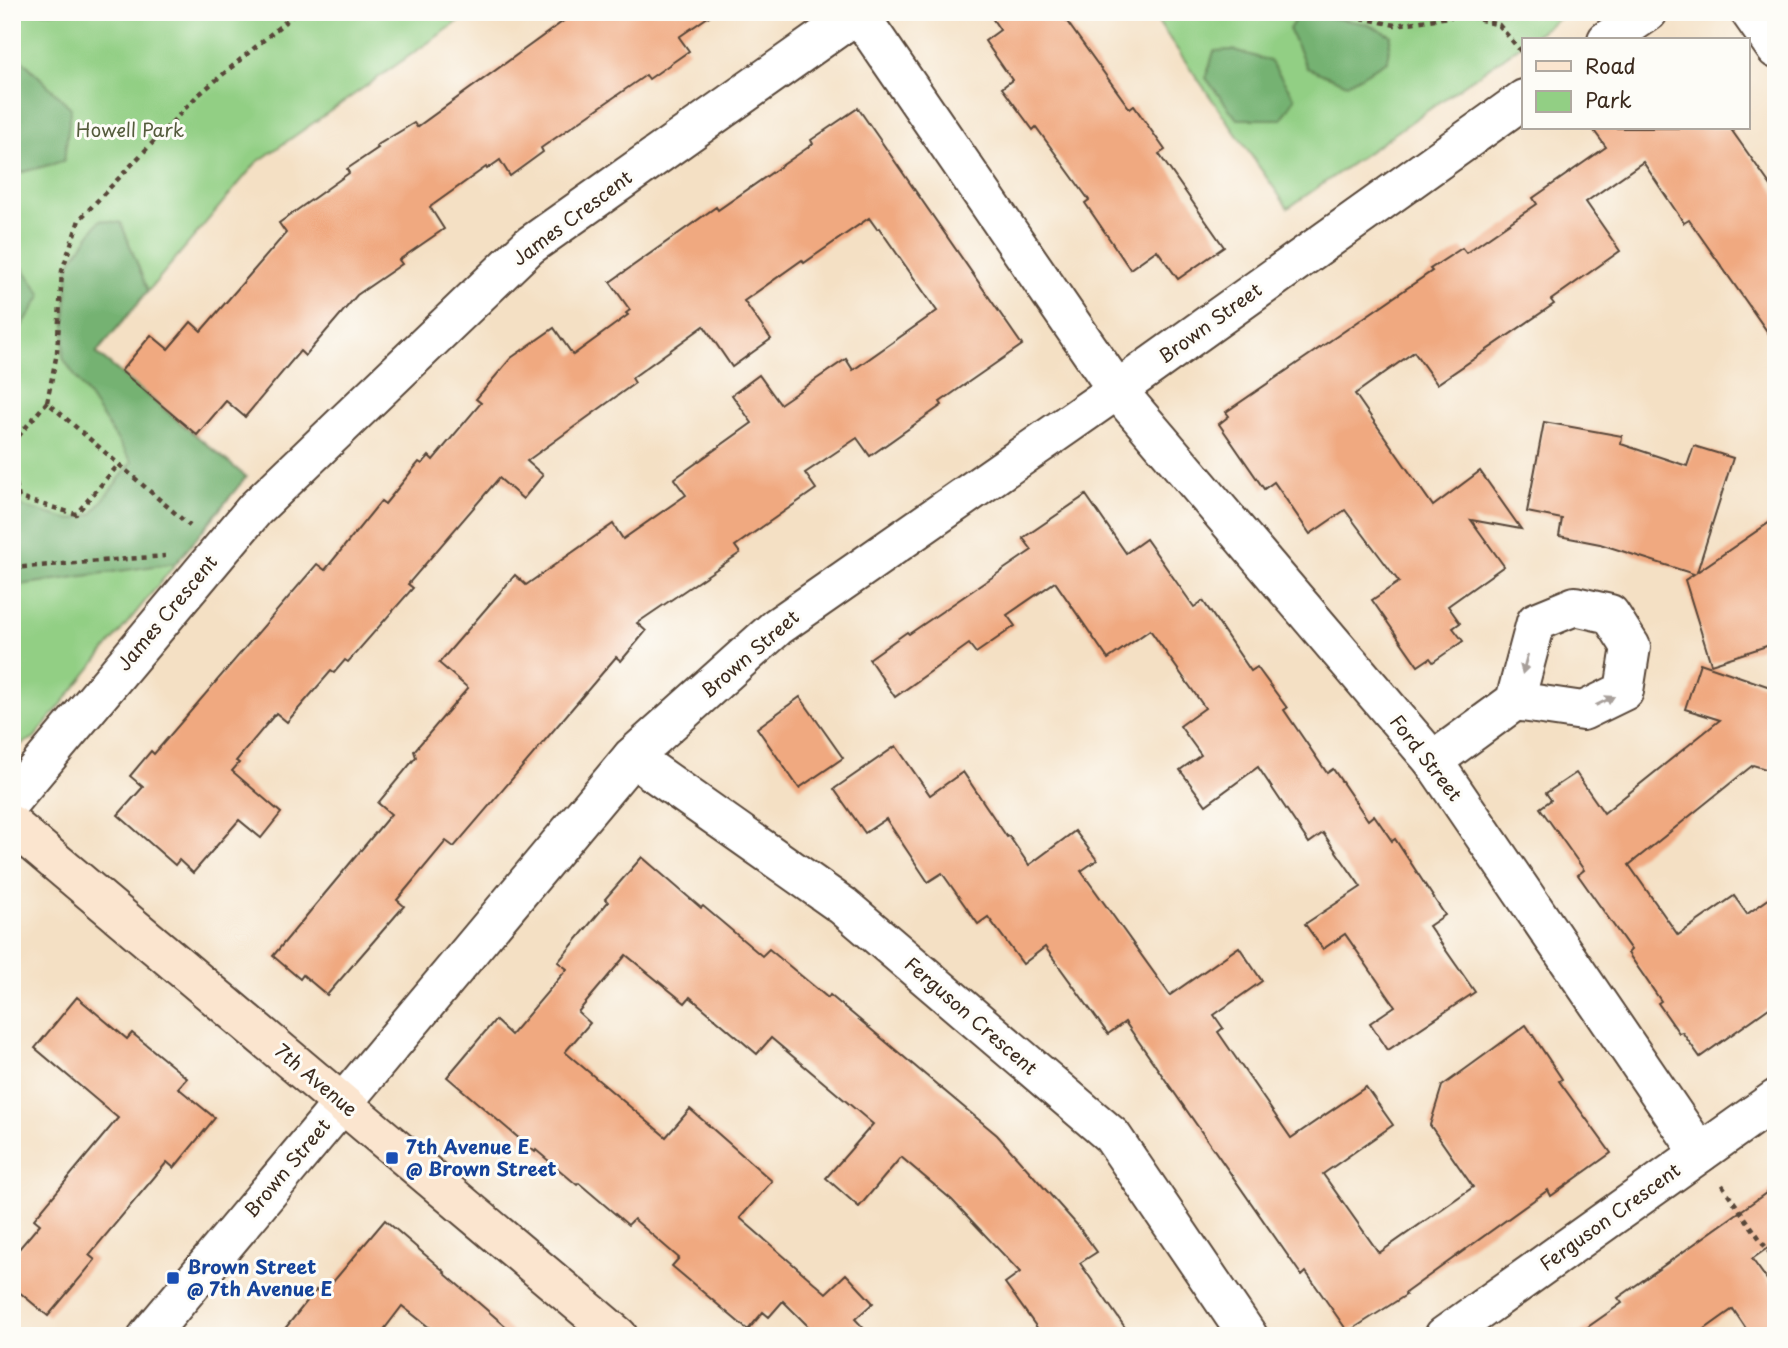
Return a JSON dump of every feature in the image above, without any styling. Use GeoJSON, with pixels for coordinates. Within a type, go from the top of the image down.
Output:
{"type":"FeatureCollection","features":[{"type":"Feature","properties":{"kind":"street"},"geometry":{"type":"LineString","coordinates":[[1610,38],[1648,12]]}},
{"type":"Feature","properties":{"kind":"street"},"geometry":{"type":"LineString","coordinates":[[1750,12],[1776,50]]}},
{"type":"Feature","properties":{"kind":"street","name":"James Crescent"},"geometry":{"type":"LineString","coordinates":[[12,799],[255,509],[529,246],[858,13],[1117,390]]}},
{"type":"Feature","properties":{"kind":"street","name":"Brown Street"},"geometry":{"type":"LineString","coordinates":[[148,1336],[632,757],[776,627],[1117,390],[1522,100]]}},
{"type":"Feature","properties":{"kind":"street","name":"Ford Street"},"geometry":{"type":"LineString","coordinates":[[1117,390],[1433,761],[1700,1153]]}},
{"type":"Feature","properties":{"kind":"street"},"geometry":{"type":"LineString","coordinates":[[1433,761],[1515,701]]}},
{"type":"Feature","properties":{"kind":"street","name":"Ferguson Crescent"},"geometry":{"type":"LineString","coordinates":[[632,757],[843,906],[1112,1136],[1248,1336]]}},
{"type":"Feature","properties":{"kind":"street","name":"7th Avenue"},"geometry":{"type":"LineString","coordinates":[[12,825],[618,1336]]}},
{"type":"Feature","properties":{"kind":"street","name":"Ferguson Crescent"},"geometry":{"type":"LineString","coordinates":[[1444,1336],[1776,1099]]}},
{"type":"Feature","properties":{"kind":"path"},"geometry":{"type":"LineString","coordinates":[[12,444],[47,402],[57,352],[62,271],[79,220],[197,97],[297,12]]}},
{"type":"Feature","properties":{"kind":"path"},"geometry":{"type":"LineString","coordinates":[[1332,12],[1395,24],[1463,15],[1499,25],[1522,53]]}},
{"type":"Feature","properties":{"kind":"path"},"geometry":{"type":"LineString","coordinates":[[47,402],[219,551]]}},
{"type":"Feature","properties":{"kind":"path"},"geometry":{"type":"LineString","coordinates":[[12,464],[19,498],[76,514],[119,464]]}},
{"type":"Feature","properties":{"kind":"path"},"geometry":{"type":"LineString","coordinates":[[12,568],[219,551]]}},
{"type":"Feature","properties":{"kind":"path"},"geometry":{"type":"LineString","coordinates":[[1700,1153],[1776,1262]]}},
{"type":"Feature","properties":{"kind":"green space","name":"Howell Park"},"geometry":{"type":"Polygon","coordinates":[[[12,12],[472,12],[256,163],[96,353],[246,477],[34,738],[12,749],[12,12]]]}},
{"type":"Feature","properties":{"kind":"green space"},"geometry":{"type":"Polygon","coordinates":[[[1151,12],[1568,12],[1531,38],[1522,38],[1522,44],[1288,208],[1151,12]]]}},
{"type":"Feature","properties":{"kind":"green space"},"geometry":{"type":"Polygon","coordinates":[[[1300,12],[1368,24],[1391,35],[1387,61],[1347,84],[1307,68],[1289,29],[1300,12]]]}},
{"type":"Feature","properties":{"kind":"green space"},"geometry":{"type":"Polygon","coordinates":[[[12,50],[71,108],[64,161],[12,175],[12,50]]]}},
{"type":"Feature","properties":{"kind":"green space"},"geometry":{"type":"Polygon","coordinates":[[[1234,50],[1270,61],[1295,98],[1282,119],[1237,119],[1206,78],[1214,51],[1234,50]]]}},
{"type":"Feature","properties":{"kind":"green space"},"geometry":{"type":"Polygon","coordinates":[[[100,220],[121,223],[148,291],[96,353],[246,477],[176,563],[12,586],[12,502],[71,520],[92,514],[132,462],[63,358],[69,264],[100,220]]]}},
{"type":"Feature","properties":{"kind":"green space"},"geometry":{"type":"Polygon","coordinates":[[[12,252],[42,295],[20,329],[12,332],[12,252]]]}},
{"type":"Feature","properties":{"kind":"building"},"geometry":{"type":"Polygon","coordinates":[[[576,12],[715,12],[679,37],[689,51],[649,79],[646,75],[541,148],[543,152],[510,176],[500,160],[430,207],[444,229],[399,260],[402,264],[357,295],[305,356],[300,351],[245,417],[226,401],[197,435],[121,371],[151,335],[168,349],[191,322],[201,331],[286,233],[279,223],[349,173],[347,169],[378,148],[376,146],[414,123],[417,127],[576,12]]]}},
{"type":"Feature","properties":{"kind":"building"},"geometry":{"type":"Polygon","coordinates":[[[988,12],[1060,12],[1130,109],[1134,106],[1165,150],[1159,154],[1224,247],[1178,279],[1157,250],[1130,269],[1085,203],[1089,200],[1036,127],[1033,130],[1002,88],[1012,80],[985,41],[1000,30],[988,12]]]}},
{"type":"Feature","properties":{"kind":"building"},"geometry":{"type":"Polygon","coordinates":[[[858,108],[1022,345],[940,402],[942,405],[870,456],[857,438],[805,473],[816,489],[735,546],[740,553],[637,623],[646,631],[621,661],[616,657],[454,847],[446,841],[397,900],[404,906],[327,995],[303,975],[300,979],[273,956],[391,814],[378,803],[416,757],[414,751],[468,688],[439,663],[515,575],[526,585],[613,524],[623,539],[686,495],[674,479],[752,423],[732,395],[759,375],[780,404],[846,359],[853,370],[937,311],[879,228],[877,229],[869,218],[744,301],[771,339],[732,367],[704,326],[632,378],[635,383],[527,461],[543,475],[523,499],[499,478],[408,584],[413,588],[348,662],[345,660],[334,673],[331,671],[287,722],[276,713],[236,761],[239,763],[232,771],[281,813],[261,838],[239,820],[193,873],[179,860],[175,865],[118,815],[143,787],[130,776],[151,751],[154,754],[317,564],[325,570],[381,501],[385,504],[419,462],[422,464],[429,456],[433,460],[481,403],[476,399],[511,358],[554,328],[573,355],[628,315],[626,313],[630,310],[610,282],[716,207],[718,210],[813,144],[811,140],[858,108]]]}},
{"type":"Feature","properties":{"kind":"building"},"geometry":{"type":"Polygon","coordinates":[[[1593,130],[1731,130],[1776,193],[1776,344],[1689,220],[1684,223],[1643,162],[1586,202],[1620,251],[1551,300],[1554,304],[1437,384],[1414,352],[1355,394],[1433,506],[1480,471],[1521,529],[1471,520],[1504,566],[1448,606],[1460,623],[1453,628],[1463,641],[1433,662],[1430,658],[1418,666],[1372,600],[1399,582],[1345,510],[1310,534],[1274,482],[1264,489],[1219,424],[1229,416],[1226,412],[1432,271],[1430,269],[1462,248],[1466,253],[1537,204],[1533,198],[1606,147],[1593,130]]]}},
{"type":"Feature","properties":{"kind":"building"},"geometry":{"type":"Polygon","coordinates":[[[1544,422],[1622,436],[1621,444],[1687,466],[1694,446],[1733,458],[1697,572],[1776,518],[1776,643],[1711,664],[1685,580],[1694,574],[1600,544],[1559,536],[1562,519],[1527,512],[1544,422]]]}},
{"type":"Feature","properties":{"kind":"building"},"geometry":{"type":"Polygon","coordinates":[[[1086,495],[1126,553],[1146,539],[1194,607],[1203,601],[1251,671],[1257,667],[1287,708],[1284,710],[1327,773],[1333,769],[1368,820],[1374,815],[1392,841],[1395,839],[1445,915],[1429,926],[1475,992],[1388,1050],[1370,1023],[1395,1006],[1345,934],[1323,949],[1305,924],[1361,887],[1323,833],[1309,843],[1258,767],[1206,805],[1180,770],[1201,755],[1180,726],[1205,708],[1150,630],[1108,659],[1055,582],[1007,615],[1015,626],[976,653],[969,644],[895,697],[869,659],[1032,550],[1023,538],[1086,495]]]}},
{"type":"Feature","properties":{"kind":"building"},"geometry":{"type":"Polygon","coordinates":[[[1700,663],[1776,689],[1776,751],[1769,770],[1753,765],[1629,865],[1678,935],[1734,896],[1747,914],[1776,894],[1776,1003],[1700,1057],[1658,1003],[1661,1001],[1628,953],[1631,950],[1578,875],[1584,870],[1540,808],[1551,800],[1546,793],[1576,773],[1604,813],[1720,720],[1685,709],[1700,663]]]}},
{"type":"Feature","properties":{"kind":"building"},"geometry":{"type":"Polygon","coordinates":[[[800,697],[843,758],[799,788],[757,728],[800,697]]]}},
{"type":"Feature","properties":{"kind":"building"},"geometry":{"type":"Polygon","coordinates":[[[896,746],[930,795],[963,772],[1029,865],[1075,831],[1097,860],[1081,871],[1170,995],[1239,947],[1262,981],[1214,1015],[1223,1028],[1218,1032],[1291,1138],[1366,1087],[1393,1125],[1323,1174],[1379,1253],[1473,1187],[1430,1125],[1442,1086],[1526,1025],[1562,1079],[1559,1081],[1611,1153],[1551,1196],[1548,1190],[1405,1293],[1406,1295],[1348,1332],[1306,1272],[1302,1276],[1125,1022],[1108,1034],[1045,947],[1023,964],[988,917],[978,924],[942,873],[928,882],[886,819],[865,833],[834,789],[896,746]]]}},
{"type":"Feature","properties":{"kind":"building"},"geometry":{"type":"Polygon","coordinates":[[[642,857],[762,956],[769,949],[828,998],[830,995],[997,1135],[1078,1226],[1097,1252],[1080,1263],[1131,1336],[1043,1336],[1005,1283],[1020,1272],[952,1200],[901,1157],[859,1207],[826,1178],[873,1124],[771,1038],[757,1054],[690,997],[685,1003],[626,955],[578,1012],[590,1023],[565,1052],[666,1137],[690,1109],[772,1181],[740,1218],[826,1293],[846,1274],[873,1303],[855,1319],[871,1336],[818,1336],[783,1301],[769,1317],[763,1312],[748,1330],[672,1266],[679,1258],[634,1219],[628,1225],[579,1183],[577,1185],[536,1150],[535,1152],[447,1077],[495,1020],[511,1035],[567,969],[558,962],[608,902],[605,899],[642,857]]]}},
{"type":"Feature","properties":{"kind":"building"},"geometry":{"type":"Polygon","coordinates":[[[77,997],[127,1039],[132,1033],[187,1078],[178,1088],[215,1118],[174,1168],[167,1162],[89,1255],[95,1260],[48,1316],[12,1286],[12,1257],[40,1224],[34,1219],[118,1118],[35,1048],[77,997]]]}},
{"type":"Feature","properties":{"kind":"building"},"geometry":{"type":"Polygon","coordinates":[[[1776,1186],[1776,1242],[1752,1259],[1776,1292],[1776,1336],[1751,1336],[1733,1309],[1695,1336],[1575,1336],[1622,1303],[1618,1298],[1776,1186]]]}},
{"type":"Feature","properties":{"kind":"building"},"geometry":{"type":"Polygon","coordinates":[[[385,1220],[517,1336],[440,1336],[402,1306],[379,1336],[279,1336],[316,1290],[322,1295],[385,1220]]]}},
{"type":"Feature","properties":{"kind":"place","name":"7th Avenue E @ Brown Street"},"geometry":{"type":"Point","coordinates":[392,1158]}},
{"type":"Feature","properties":{"kind":"place","name":"Brown Street @ 7th Avenue E"},"geometry":{"type":"Point","coordinates":[173,1278]}}]}
